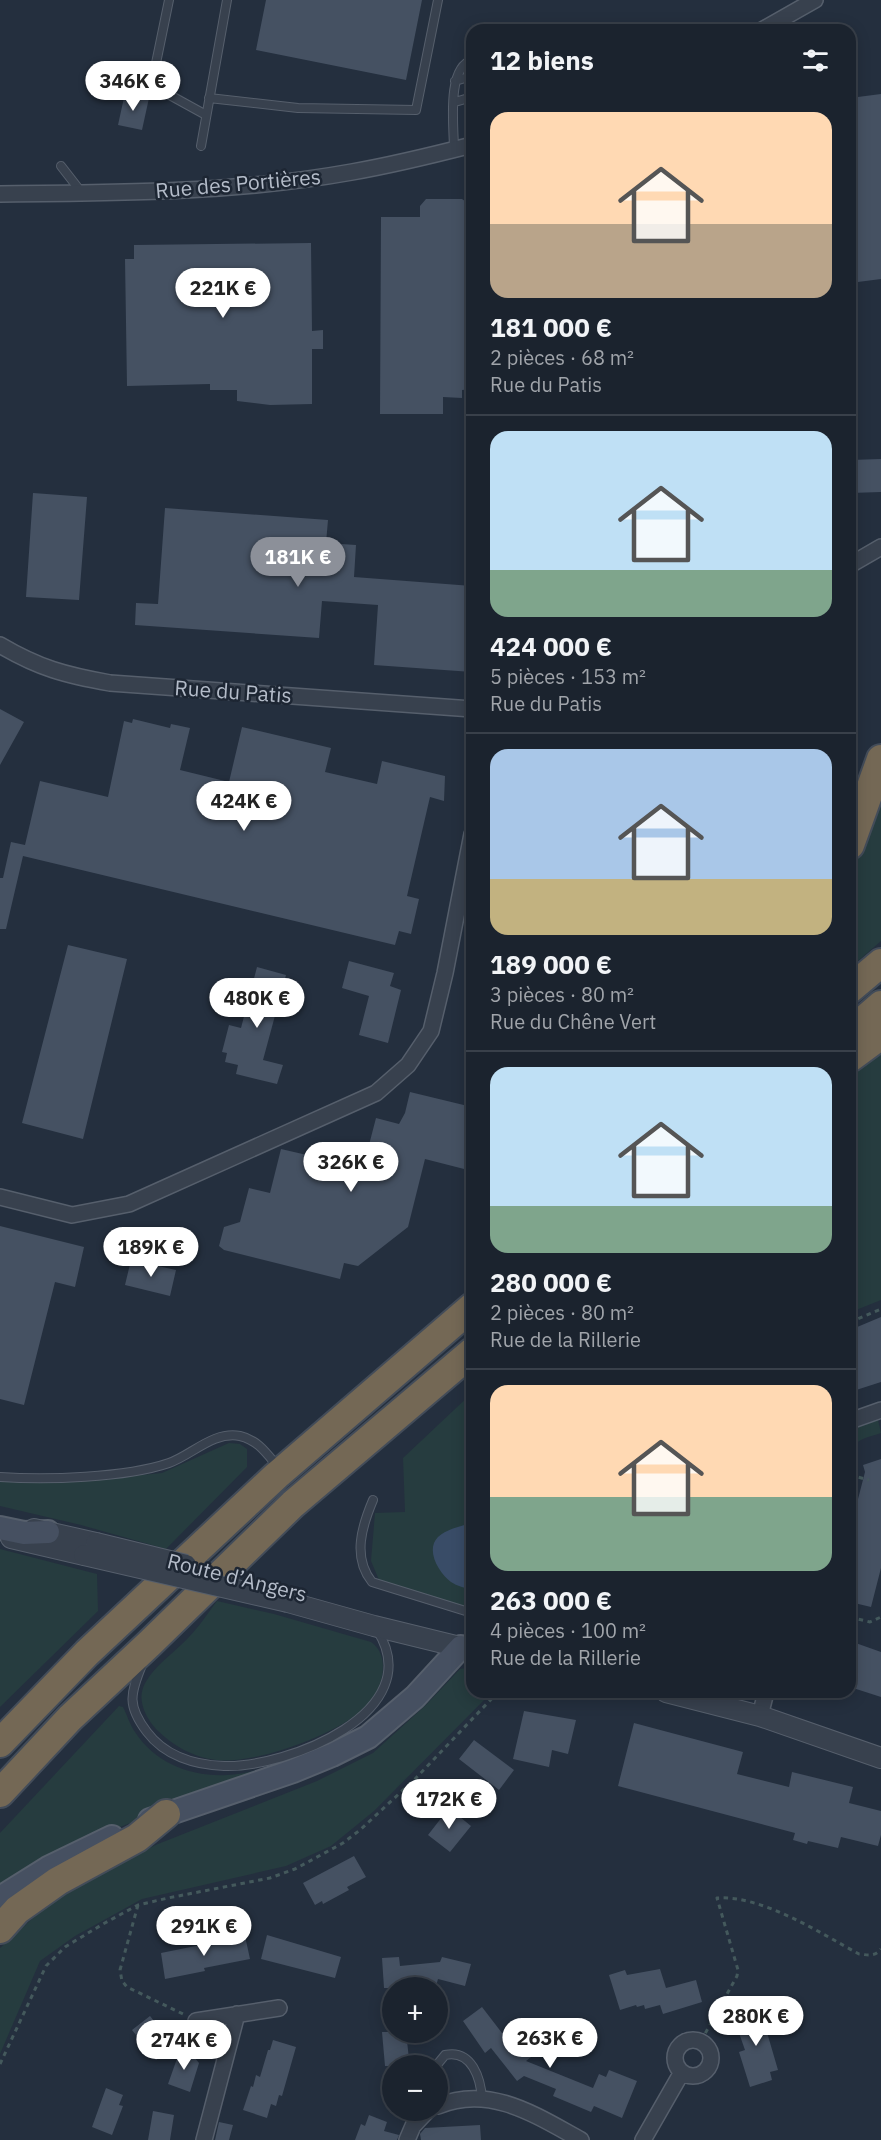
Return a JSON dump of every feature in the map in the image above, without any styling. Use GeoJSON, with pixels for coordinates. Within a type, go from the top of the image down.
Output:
{"type":"FeatureCollection","features":[{"type":"Feature","properties":{"kind":"highway"},"geometry":{"type":"LineString","coordinates":[[856,828],[881,759]]}},
{"type":"Feature","properties":{"kind":"highway"},"geometry":{"type":"LineString","coordinates":[[856,983],[881,963]]}},
{"type":"Feature","properties":{"kind":"highway"},"geometry":{"type":"LineString","coordinates":[[856,1027],[881,1005]]}},
{"type":"Feature","properties":{"kind":"highway"},"geometry":{"type":"LineString","coordinates":[[856,1054],[881,1035]]}},
{"type":"Feature","properties":{"kind":"highway"},"geometry":{"type":"LineString","coordinates":[[0,1743],[87,1653],[281,1471],[466,1311]]}},
{"type":"Feature","properties":{"kind":"highway"},"geometry":{"type":"LineString","coordinates":[[0,1793],[70,1718],[293,1504],[466,1357]]}},
{"type":"Feature","properties":{"kind":"highway"},"geometry":{"type":"LineString","coordinates":[[0,1929],[17,1910],[58,1881],[137,1838],[166,1814]]}},
{"type":"Feature","properties":{"kind":"main road"},"geometry":{"type":"LineString","coordinates":[[0,1528],[24,1533],[48,1532]]}},
{"type":"Feature","properties":{"kind":"main road"},"geometry":{"type":"LineString","coordinates":[[0,1898],[48,1868],[130,1828],[293,1771],[368,1737],[415,1697],[466,1648]]}},
{"type":"Feature","properties":{"kind":"street"},"geometry":{"type":"LineString","coordinates":[[773,24],[815,0]]}},
{"type":"Feature","properties":{"kind":"street","name":"Rue des Portières"},"geometry":{"type":"LineString","coordinates":[[0,194],[193,190],[298,180],[351,172],[466,147]]}},
{"type":"Feature","properties":{"kind":"street"},"geometry":{"type":"LineString","coordinates":[[856,562],[881,547]]}},
{"type":"Feature","properties":{"kind":"street","name":"Rue du Patis"},"geometry":{"type":"LineString","coordinates":[[0,645],[32,663],[65,675],[110,682],[466,709]]}},
{"type":"Feature","properties":{"kind":"street"},"geometry":{"type":"LineString","coordinates":[[0,1197],[72,1215],[129,1204],[376,1093],[408,1065],[431,1031],[466,865]]}},
{"type":"Feature","properties":{"kind":"street"},"geometry":{"type":"LineString","coordinates":[[856,1419],[881,1410]]}},
{"type":"Feature","properties":{"kind":"street","name":"Route d’Angers"},"geometry":{"type":"LineString","coordinates":[[0,1521],[48,1532],[90,1549]]}},
{"type":"Feature","properties":{"kind":"street","name":"Route d’Angers"},"geometry":{"type":"LineString","coordinates":[[0,1535],[90,1549],[292,1597],[466,1644]]}},
{"type":"Feature","properties":{"kind":"street","name":"Route d’Angers"},"geometry":{"type":"LineString","coordinates":[[292,1597],[374,1626],[466,1644]]}},
{"type":"Feature","properties":{"kind":"street"},"geometry":{"type":"LineString","coordinates":[[690,1698],[760,1716],[881,1758]]}},
{"type":"Feature","properties":{"kind":"street"},"geometry":{"type":"LineString","coordinates":[[760,1716],[764,1698]]}},
{"type":"Feature","properties":{"kind":"street"},"geometry":{"type":"LineString","coordinates":[[196,2021],[279,2008]]}},
{"type":"Feature","properties":{"kind":"street"},"geometry":{"type":"LineString","coordinates":[[204,2140],[237,2014]]}},
{"type":"Feature","properties":{"kind":"street"},"geometry":{"type":"LineString","coordinates":[[688,2040],[701,2041],[710,2050],[712,2059],[709,2067],[703,2073],[694,2076],[682,2072],[676,2061],[678,2048],[688,2040]]}},
{"type":"Feature","properties":{"kind":"street"},"geometry":{"type":"LineString","coordinates":[[643,2140],[682,2072]]}},
{"type":"Feature","properties":{"kind":"street"},"geometry":{"type":"LineString","coordinates":[[448,2102],[482,2100],[505,2102],[518,2106],[581,2140]]}},
{"type":"Feature","properties":{"kind":"street"},"geometry":{"type":"LineString","coordinates":[[407,2140],[413,2127],[419,2121]]}},
{"type":"Feature","properties":{"kind":"lane"},"geometry":{"type":"LineString","coordinates":[[169,0],[154,73],[157,85],[166,93],[206,115]]}},
{"type":"Feature","properties":{"kind":"lane"},"geometry":{"type":"LineString","coordinates":[[201,146],[227,0]]}},
{"type":"Feature","properties":{"kind":"lane"},"geometry":{"type":"LineString","coordinates":[[209,98],[298,108],[416,110],[438,0]]}},
{"type":"Feature","properties":{"kind":"lane"},"geometry":{"type":"LineString","coordinates":[[454,150],[455,81],[462,65],[466,63]]}},
{"type":"Feature","properties":{"kind":"lane"},"geometry":{"type":"LineString","coordinates":[[455,81],[466,78]]}},
{"type":"Feature","properties":{"kind":"lane"},"geometry":{"type":"LineString","coordinates":[[455,102],[466,99]]}},
{"type":"Feature","properties":{"kind":"lane"},"geometry":{"type":"LineString","coordinates":[[61,166],[82,193]]}},
{"type":"Feature","properties":{"kind":"lane"},"geometry":{"type":"LineString","coordinates":[[0,1477],[68,1477],[152,1468],[171,1463],[216,1438],[227,1436],[239,1436],[260,1446],[281,1471]]}},
{"type":"Feature","properties":{"kind":"lane"},"geometry":{"type":"LineString","coordinates":[[373,1500],[365,1519],[360,1542],[366,1574],[372,1582],[466,1611]]}},
{"type":"Feature","properties":{"kind":"lane"},"geometry":{"type":"LineString","coordinates":[[149,1644],[132,1689],[133,1706],[141,1723],[162,1748],[177,1756],[195,1763],[225,1767],[265,1761],[302,1750],[346,1729],[364,1715],[377,1702],[385,1685],[389,1668],[385,1642],[374,1626]]}},
{"type":"Feature","properties":{"kind":"lane"},"geometry":{"type":"LineString","coordinates":[[445,2055],[458,2054],[464,2057],[478,2077],[482,2100]]}},
{"type":"Feature","properties":{"kind":"path"},"geometry":{"type":"LineString","coordinates":[[856,1319],[881,1309]]}},
{"type":"Feature","properties":{"kind":"path"},"geometry":{"type":"LineString","coordinates":[[856,1477],[869,1480]]}},
{"type":"Feature","properties":{"kind":"path"},"geometry":{"type":"LineString","coordinates":[[856,1618],[870,1622],[881,1617]]}},
{"type":"Feature","properties":{"kind":"path"},"geometry":{"type":"LineString","coordinates":[[0,2064],[34,1987],[50,1961],[65,1947],[138,1905],[270,1878],[295,1869],[343,1843],[415,1779],[492,1698]]}},
{"type":"Feature","properties":{"kind":"path"},"geometry":{"type":"LineString","coordinates":[[701,2041],[738,1970],[717,1899],[725,1898],[754,1904],[783,1913],[859,1953],[871,1956],[881,1949]]}},
{"type":"Feature","properties":{"kind":"path"},"geometry":{"type":"LineString","coordinates":[[138,1905],[120,1970],[122,1982],[127,1987],[196,2021]]}},
{"type":"Feature","properties":{"kind":"green space"},"geometry":{"type":"Polygon","coordinates":[[[881,783],[881,941],[856,963],[856,852],[881,783]]]}},
{"type":"Feature","properties":{"kind":"green space"},"geometry":{"type":"Polygon","coordinates":[[[881,1051],[881,1300],[856,1310],[856,1071],[881,1051]]]}},
{"type":"Feature","properties":{"kind":"green space"},"geometry":{"type":"Polygon","coordinates":[[[466,1399],[466,1607],[379,1580],[371,1561],[375,1513],[405,1512],[403,1458],[466,1399]]]}},
{"type":"Feature","properties":{"kind":"green space"},"geometry":{"type":"Polygon","coordinates":[[[878,1420],[881,1433],[856,1443],[856,1428],[878,1420]]]}},
{"type":"Feature","properties":{"kind":"green space"},"geometry":{"type":"Polygon","coordinates":[[[229,1443],[240,1444],[247,1449],[247,1467],[166,1549],[81,1525],[0,1506],[0,1481],[81,1481],[162,1473],[229,1443]]]}},
{"type":"Feature","properties":{"kind":"green space"},"geometry":{"type":"Polygon","coordinates":[[[0,1549],[97,1574],[98,1611],[0,1707],[0,1549]]]}},
{"type":"Feature","properties":{"kind":"green space"},"geometry":{"type":"Polygon","coordinates":[[[217,1601],[274,1614],[371,1642],[382,1657],[383,1666],[375,1694],[364,1709],[334,1729],[272,1753],[251,1758],[216,1760],[183,1749],[152,1725],[144,1710],[143,1688],[151,1674],[193,1633],[217,1601]]]}},
{"type":"Feature","properties":{"kind":"green space"},"geometry":{"type":"Polygon","coordinates":[[[466,1668],[466,1698],[486,1698],[374,1811],[331,1846],[286,1866],[142,1899],[75,1936],[40,1961],[0,2054],[0,1948],[44,1908],[93,1874],[158,1844],[317,1781],[373,1753],[426,1705],[460,1669],[466,1668]]]}},
{"type":"Feature","properties":{"kind":"green space"},"geometry":{"type":"Polygon","coordinates":[[[119,1706],[123,1707],[133,1729],[143,1743],[163,1760],[175,1766],[214,1775],[237,1774],[268,1768],[85,1841],[0,1889],[0,1833],[119,1706]]]}},
{"type":"Feature","properties":{"kind":"water"},"geometry":{"type":"Polygon","coordinates":[[[466,1525],[466,1588],[446,1578],[433,1555],[434,1542],[442,1534],[466,1525]]]}},
{"type":"Feature","properties":{"kind":"building"},"geometry":{"type":"Polygon","coordinates":[[[266,0],[422,0],[406,80],[256,50],[266,0]]]}},
{"type":"Feature","properties":{"kind":"building"},"geometry":{"type":"Polygon","coordinates":[[[125,93],[149,98],[142,130],[118,125],[125,93]]]}},
{"type":"Feature","properties":{"kind":"building"},"geometry":{"type":"Polygon","coordinates":[[[881,94],[881,279],[856,282],[856,97],[881,94]]]}},
{"type":"Feature","properties":{"kind":"building"},"geometry":{"type":"Polygon","coordinates":[[[426,199],[462,199],[466,202],[466,390],[462,390],[462,398],[443,397],[443,414],[380,414],[381,217],[420,217],[420,206],[426,199]]]}},
{"type":"Feature","properties":{"kind":"building"},"geometry":{"type":"Polygon","coordinates":[[[311,243],[312,331],[323,330],[323,349],[312,349],[312,404],[270,405],[237,401],[237,390],[210,390],[210,384],[127,386],[125,259],[134,259],[134,245],[311,243]]]}},
{"type":"Feature","properties":{"kind":"building"},"geometry":{"type":"Polygon","coordinates":[[[881,459],[881,492],[856,493],[856,460],[881,459]]]}},
{"type":"Feature","properties":{"kind":"building"},"geometry":{"type":"Polygon","coordinates":[[[33,493],[87,497],[79,600],[26,597],[33,493]]]}},
{"type":"Feature","properties":{"kind":"building"},"geometry":{"type":"Polygon","coordinates":[[[165,508],[328,520],[326,543],[356,545],[354,577],[466,586],[466,672],[374,665],[378,605],[322,601],[319,638],[135,625],[136,603],[158,604],[165,508]]]}},
{"type":"Feature","properties":{"kind":"building"},"geometry":{"type":"Polygon","coordinates":[[[0,709],[24,722],[0,765],[0,709]]]}},
{"type":"Feature","properties":{"kind":"building"},"geometry":{"type":"Polygon","coordinates":[[[133,719],[170,728],[171,724],[190,728],[180,770],[229,782],[242,727],[331,748],[325,772],[377,784],[382,761],[445,776],[444,801],[430,797],[407,896],[419,899],[411,934],[399,931],[395,945],[23,856],[6,929],[0,929],[0,878],[3,878],[11,842],[25,845],[40,781],[108,797],[124,721],[132,723],[133,719]]]}},
{"type":"Feature","properties":{"kind":"building"},"geometry":{"type":"Polygon","coordinates":[[[68,945],[127,959],[83,1139],[22,1123],[68,945]]]}},
{"type":"Feature","properties":{"kind":"building"},"geometry":{"type":"Polygon","coordinates":[[[349,961],[394,973],[390,986],[401,990],[388,1043],[359,1035],[369,996],[342,988],[349,961]]]}},
{"type":"Feature","properties":{"kind":"building"},"geometry":{"type":"Polygon","coordinates":[[[257,967],[286,975],[263,1060],[283,1065],[277,1084],[236,1074],[238,1065],[225,1062],[227,1053],[222,1052],[229,1025],[241,1028],[257,967]]]}},
{"type":"Feature","properties":{"kind":"building"},"geometry":{"type":"Polygon","coordinates":[[[410,1092],[466,1106],[466,1169],[425,1159],[408,1227],[358,1266],[344,1263],[340,1279],[224,1250],[219,1246],[224,1227],[240,1222],[249,1188],[270,1193],[281,1149],[363,1168],[376,1118],[399,1124],[405,1113],[410,1092]]]}},
{"type":"Feature","properties":{"kind":"building"},"geometry":{"type":"Polygon","coordinates":[[[0,1226],[84,1247],[75,1287],[55,1282],[24,1405],[0,1399],[0,1226]]]}},
{"type":"Feature","properties":{"kind":"building"},"geometry":{"type":"Polygon","coordinates":[[[131,1260],[176,1270],[170,1296],[125,1285],[131,1260]]]}},
{"type":"Feature","properties":{"kind":"building"},"geometry":{"type":"Polygon","coordinates":[[[881,1317],[881,1382],[856,1390],[856,1327],[881,1317]]]}},
{"type":"Feature","properties":{"kind":"building"},"geometry":{"type":"Polygon","coordinates":[[[881,1459],[881,1568],[871,1607],[856,1603],[856,1507],[865,1472],[863,1465],[881,1459]]]}},
{"type":"Feature","properties":{"kind":"building"},"geometry":{"type":"Polygon","coordinates":[[[856,1643],[881,1652],[881,1697],[856,1689],[856,1643]]]}},
{"type":"Feature","properties":{"kind":"building"},"geometry":{"type":"Polygon","coordinates":[[[524,1711],[576,1720],[568,1754],[552,1750],[549,1767],[513,1759],[524,1711]]]}},
{"type":"Feature","properties":{"kind":"building"},"geometry":{"type":"Polygon","coordinates":[[[634,1723],[743,1752],[737,1774],[789,1787],[792,1772],[853,1787],[849,1803],[881,1811],[881,1835],[878,1846],[841,1837],[838,1848],[808,1841],[807,1844],[793,1840],[795,1833],[618,1786],[634,1723]]]}},
{"type":"Feature","properties":{"kind":"building"},"geometry":{"type":"Polygon","coordinates":[[[474,1740],[514,1770],[499,1790],[459,1759],[474,1740]]]}},
{"type":"Feature","properties":{"kind":"building"},"geometry":{"type":"Polygon","coordinates":[[[449,1808],[471,1826],[450,1852],[428,1835],[449,1808]]]}},
{"type":"Feature","properties":{"kind":"building"},"geometry":{"type":"Polygon","coordinates":[[[354,1856],[366,1877],[347,1887],[349,1890],[323,1904],[322,1901],[315,1905],[303,1883],[354,1856]]]}},
{"type":"Feature","properties":{"kind":"building"},"geometry":{"type":"Polygon","coordinates":[[[267,1935],[341,1957],[335,1978],[261,1959],[267,1935]]]}},
{"type":"Feature","properties":{"kind":"building"},"geometry":{"type":"Polygon","coordinates":[[[245,1936],[250,1959],[165,1979],[161,1953],[245,1936]]]}},
{"type":"Feature","properties":{"kind":"building"},"geometry":{"type":"Polygon","coordinates":[[[399,1957],[400,1966],[440,1962],[442,1957],[471,1964],[465,1986],[448,1982],[448,1977],[383,1977],[382,1958],[399,1957]]]}},
{"type":"Feature","properties":{"kind":"building"},"geometry":{"type":"Polygon","coordinates":[[[660,1969],[666,1988],[696,1980],[702,2002],[663,2014],[660,2005],[645,2009],[644,2005],[637,2007],[636,2005],[620,2010],[609,1975],[625,1970],[627,1975],[660,1969]]]}},
{"type":"Feature","properties":{"kind":"building"},"geometry":{"type":"Polygon","coordinates":[[[759,2005],[778,2070],[770,2072],[772,2080],[750,2087],[739,2052],[745,2050],[735,2013],[759,2005]]]}},
{"type":"Feature","properties":{"kind":"building"},"geometry":{"type":"Polygon","coordinates":[[[482,2007],[502,2033],[513,2025],[519,2031],[535,2054],[526,2061],[593,2088],[599,2074],[606,2077],[609,2070],[637,2081],[622,2118],[594,2106],[591,2112],[553,2096],[556,2089],[524,2076],[517,2081],[491,2048],[485,2053],[463,2021],[482,2007]]]}},
{"type":"Feature","properties":{"kind":"building"},"geometry":{"type":"Polygon","coordinates":[[[150,2016],[174,2046],[156,2060],[132,2030],[150,2016]]]}},
{"type":"Feature","properties":{"kind":"building"},"geometry":{"type":"Polygon","coordinates":[[[273,2040],[296,2047],[282,2096],[279,2095],[276,2106],[271,2104],[267,2118],[243,2110],[256,2075],[260,2077],[273,2040]]]}},
{"type":"Feature","properties":{"kind":"building"},"geometry":{"type":"Polygon","coordinates":[[[383,2043],[407,2043],[409,2055],[384,2055],[383,2043]]]}},
{"type":"Feature","properties":{"kind":"building"},"geometry":{"type":"Polygon","coordinates":[[[186,2047],[199,2063],[190,2092],[168,2084],[179,2053],[186,2047]]]}},
{"type":"Feature","properties":{"kind":"building"},"geometry":{"type":"Polygon","coordinates":[[[106,2088],[123,2095],[119,2105],[123,2106],[112,2135],[92,2127],[106,2088]]]}},
{"type":"Feature","properties":{"kind":"building"},"geometry":{"type":"Polygon","coordinates":[[[153,2111],[174,2115],[170,2140],[148,2140],[153,2111]]]}},
{"type":"Feature","properties":{"kind":"building"},"geometry":{"type":"Polygon","coordinates":[[[369,2115],[387,2122],[384,2131],[399,2135],[397,2140],[355,2140],[361,2124],[365,2126],[369,2115]]]}},
{"type":"Feature","properties":{"kind":"building"},"geometry":{"type":"Polygon","coordinates":[[[219,2122],[233,2125],[229,2140],[215,2140],[219,2122]]]}},
{"type":"Feature","properties":{"kind":"building"},"geometry":{"type":"Polygon","coordinates":[[[480,2125],[481,2140],[421,2140],[420,2134],[425,2128],[480,2125]]]}}]}
